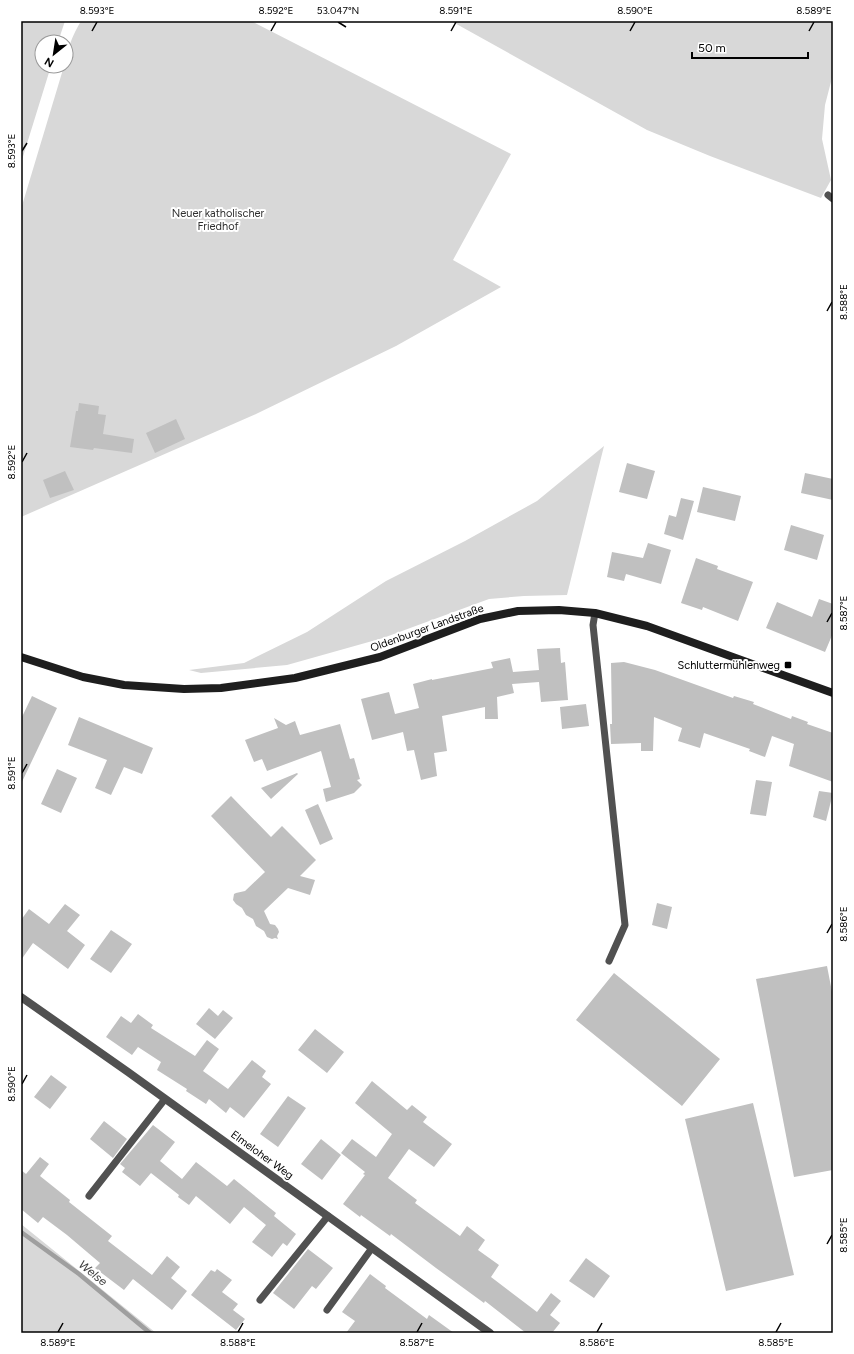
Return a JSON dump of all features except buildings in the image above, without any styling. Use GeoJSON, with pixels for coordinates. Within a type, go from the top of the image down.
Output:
{"type":"FeatureCollection","features":[{"type":"Feature","properties":{"kind":"main road","name":"Oldenburger Landstraße"},"geometry":{"type":"LineString","coordinates":[[21,657],[83,677],[124,685],[184,689],[221,688],[295,678],[380,658],[480,619],[518,611],[559,610],[595,613],[647,626],[833,692]]}},
{"type":"Feature","properties":{"kind":"street","name":"Elmeloher Weg"},"geometry":{"type":"LineString","coordinates":[[21,997],[490,1333]]}},
{"type":"Feature","properties":{"kind":"lane"},"geometry":{"type":"LineString","coordinates":[[595,613],[594,625],[625,925],[609,961]]}},
{"type":"Feature","properties":{"kind":"lane"},"geometry":{"type":"LineString","coordinates":[[89,1196],[165,1099]]}},
{"type":"Feature","properties":{"kind":"lane"},"geometry":{"type":"LineString","coordinates":[[260,1300],[328,1216]]}},
{"type":"Feature","properties":{"kind":"lane"},"geometry":{"type":"LineString","coordinates":[[327,1310],[372,1248]]}},
{"type":"Feature","properties":{"kind":"green space"},"geometry":{"type":"Polygon","coordinates":[[[21,21],[65,21],[61,34],[34,34],[34,74],[49,74],[21,163],[21,21]]]}},
{"type":"Feature","properties":{"kind":"green space","name":"Neuer katholischer Friedhof"},"geometry":{"type":"Polygon","coordinates":[[[81,21],[251,21],[511,154],[453,260],[501,287],[396,346],[256,414],[21,517],[21,209],[62,74],[74,74],[74,35],[81,21]]]}},
{"type":"Feature","properties":{"kind":"green space"},"geometry":{"type":"Polygon","coordinates":[[[451,21],[833,21],[833,74],[825,105],[822,139],[831,180],[821,198],[710,156],[647,130],[451,21]]]}},
{"type":"Feature","properties":{"kind":"green space"},"geometry":{"type":"Polygon","coordinates":[[[604,446],[567,595],[524,596],[489,599],[383,638],[287,665],[201,673],[189,670],[244,663],[307,632],[386,581],[465,541],[537,501],[604,446]]]}},
{"type":"Feature","properties":{"kind":"green space"},"geometry":{"type":"Polygon","coordinates":[[[21,1224],[156,1333],[21,1333],[21,1224]]]}},
{"type":"Feature","properties":{"kind":"waterway","name":"Welse"},"geometry":{"type":"LineString","coordinates":[[21,1232],[79,1274],[150,1333]]}},
{"type":"Feature","properties":{"kind":"place","name":"Schluttermühlenweg"},"geometry":{"type":"Point","coordinates":[788,665]}}]}
